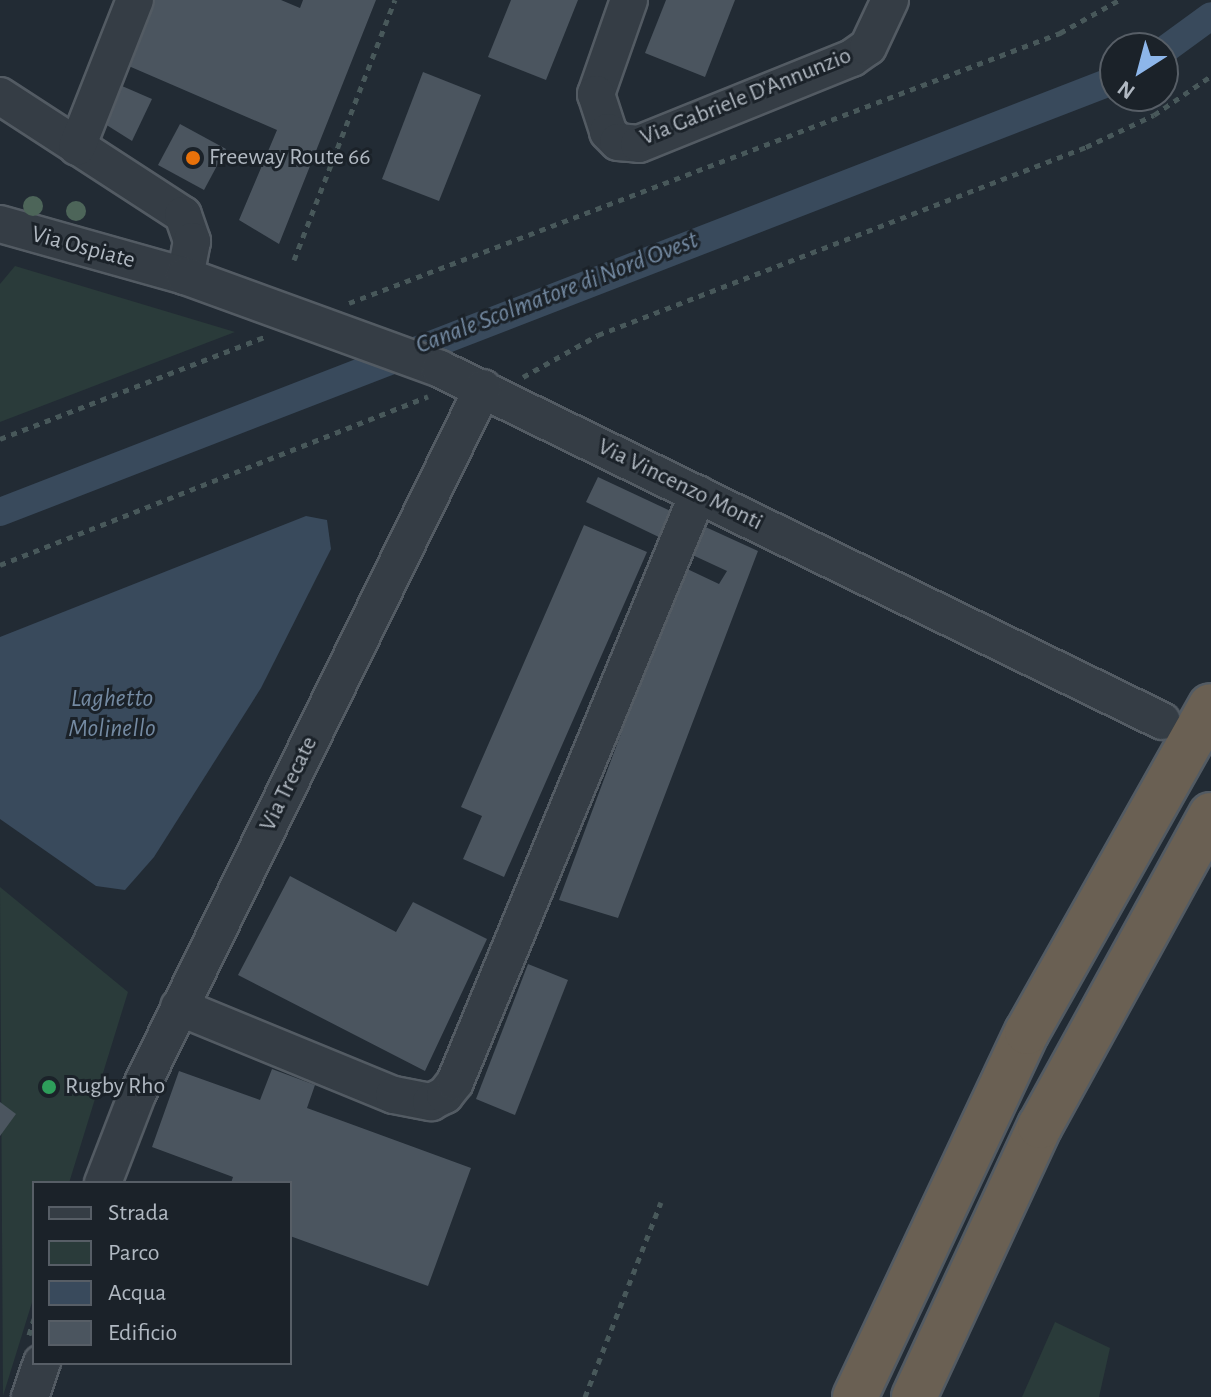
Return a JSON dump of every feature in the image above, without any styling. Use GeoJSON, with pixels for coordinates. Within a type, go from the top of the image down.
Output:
{"type":"FeatureCollection","features":[{"type":"Feature","properties":{"kind":"highway"},"geometry":{"type":"LineString","coordinates":[[855,1397],[1027,1032],[1211,706]]}},
{"type":"Feature","properties":{"kind":"highway"},"geometry":{"type":"LineString","coordinates":[[914,1397],[1040,1126],[1211,815]]}},
{"type":"Feature","properties":{"kind":"street"},"geometry":{"type":"LineString","coordinates":[[77,147],[135,0]]}},
{"type":"Feature","properties":{"kind":"street","name":"Via Gabriele D'Annunzio"},"geometry":{"type":"LineString","coordinates":[[629,0],[596,94],[608,132],[618,142],[639,144],[852,58],[868,47],[890,0]]}},
{"type":"Feature","properties":{"kind":"street"},"geometry":{"type":"LineString","coordinates":[[0,96],[176,210],[190,226],[192,241],[176,273]]}},
{"type":"Feature","properties":{"kind":"street","name":"Via Ospiate"},"geometry":{"type":"LineString","coordinates":[[0,224],[176,273]]}},
{"type":"Feature","properties":{"kind":"street","name":"Via Vincenzo Monti"},"geometry":{"type":"LineString","coordinates":[[176,273],[329,313],[440,380],[486,396],[698,494],[1162,721]]}},
{"type":"Feature","properties":{"kind":"street","name":"Via Trecate"},"geometry":{"type":"LineString","coordinates":[[104,1181],[179,1007],[486,396]]}},
{"type":"Feature","properties":{"kind":"street"},"geometry":{"type":"LineString","coordinates":[[179,1007],[394,1095],[431,1102],[445,1095],[455,1082],[698,494]]}},
{"type":"Feature","properties":{"kind":"street"},"geometry":{"type":"LineString","coordinates":[[30,1397],[41,1365]]}},
{"type":"Feature","properties":{"kind":"path"},"geometry":{"type":"LineString","coordinates":[[294,260],[395,0]]}},
{"type":"Feature","properties":{"kind":"path"},"geometry":{"type":"LineString","coordinates":[[329,313],[1060,33],[1119,0]]}},
{"type":"Feature","properties":{"kind":"path"},"geometry":{"type":"LineString","coordinates":[[0,565],[440,380],[486,396],[535,365],[598,335],[1086,147],[1154,115],[1211,76]]}},
{"type":"Feature","properties":{"kind":"path"},"geometry":{"type":"LineString","coordinates":[[0,439],[277,332]]}},
{"type":"Feature","properties":{"kind":"path"},"geometry":{"type":"LineString","coordinates":[[585,1397],[661,1202]]}},
{"type":"Feature","properties":{"kind":"green space"},"geometry":{"type":"Polygon","coordinates":[[[15,266],[235,332],[0,422],[0,284],[15,266]]]}},
{"type":"Feature","properties":{"kind":"green space","name":"Rugby Rho"},"geometry":{"type":"Polygon","coordinates":[[[0,887],[128,992],[70,1181],[32,1181],[32,1302],[3,1396],[0,887]]]}},
{"type":"Feature","properties":{"kind":"green space"},"geometry":{"type":"Polygon","coordinates":[[[1055,1322],[1110,1348],[1099,1397],[1022,1397],[1055,1322]]]}},
{"type":"Feature","properties":{"kind":"water","name":"Laghetto Molinello"},"geometry":{"type":"Polygon","coordinates":[[[306,516],[327,520],[331,549],[261,688],[154,857],[125,890],[96,886],[0,819],[0,637],[306,516]]]}},
{"type":"Feature","properties":{"kind":"building"},"geometry":{"type":"Polygon","coordinates":[[[150,0],[281,0],[300,8],[303,0],[376,0],[279,244],[239,220],[277,130],[124,64],[150,0]]]}},
{"type":"Feature","properties":{"kind":"building"},"geometry":{"type":"Polygon","coordinates":[[[511,0],[578,0],[546,80],[488,57],[511,0]]]}},
{"type":"Feature","properties":{"kind":"building"},"geometry":{"type":"Polygon","coordinates":[[[666,0],[735,0],[705,77],[645,53],[666,0]]]}},
{"type":"Feature","properties":{"kind":"building"},"geometry":{"type":"Polygon","coordinates":[[[423,72],[481,95],[439,201],[382,179],[423,72]]]}},
{"type":"Feature","properties":{"kind":"building"},"geometry":{"type":"Polygon","coordinates":[[[122,86],[152,99],[132,141],[105,124],[122,86]]]}},
{"type":"Feature","properties":{"kind":"building"},"geometry":{"type":"Polygon","coordinates":[[[180,124],[226,149],[204,190],[158,165],[180,124]]]}},
{"type":"Feature","properties":{"kind":"building"},"geometry":{"type":"Polygon","coordinates":[[[598,477],[677,514],[665,540],[586,502],[598,477]]]}},
{"type":"Feature","properties":{"kind":"building"},"geometry":{"type":"Polygon","coordinates":[[[699,524],[758,551],[618,918],[559,900],[683,567],[719,584],[727,571],[686,552],[699,524]]]}},
{"type":"Feature","properties":{"kind":"building"},"geometry":{"type":"Polygon","coordinates":[[[584,525],[647,552],[504,877],[463,859],[482,816],[461,807],[584,525]]]}},
{"type":"Feature","properties":{"kind":"building"},"geometry":{"type":"Polygon","coordinates":[[[290,876],[396,932],[413,902],[487,939],[425,1071],[238,975],[290,876]]]}},
{"type":"Feature","properties":{"kind":"building"},"geometry":{"type":"Polygon","coordinates":[[[528,964],[568,980],[515,1115],[476,1099],[528,964]]]}},
{"type":"Feature","properties":{"kind":"building"},"geometry":{"type":"Polygon","coordinates":[[[272,1069],[315,1085],[307,1108],[471,1168],[428,1286],[292,1237],[292,1181],[232,1181],[233,1177],[152,1147],[179,1071],[260,1100],[272,1069]]]}},
{"type":"Feature","properties":{"kind":"building"},"geometry":{"type":"Polygon","coordinates":[[[0,1102],[16,1114],[0,1136],[0,1102]]]}},
{"type":"Feature","properties":{"kind":"waterway","name":"Canale Scolmatore di Nord Ovest"},"geometry":{"type":"LineString","coordinates":[[1179,39],[1211,16]]}},
{"type":"Feature","properties":{"kind":"waterway","name":"Canale Scolmatore di Nord Ovest"},"geometry":{"type":"LineString","coordinates":[[0,512],[1099,86]]}},
{"type":"Feature","properties":{"kind":"place","name":"Freeway Route 66"},"geometry":{"type":"Point","coordinates":[193,158]}},
{"type":"Feature","properties":{"kind":"place","name":"Rugby Rho"},"geometry":{"type":"Point","coordinates":[49,1087]}}]}
